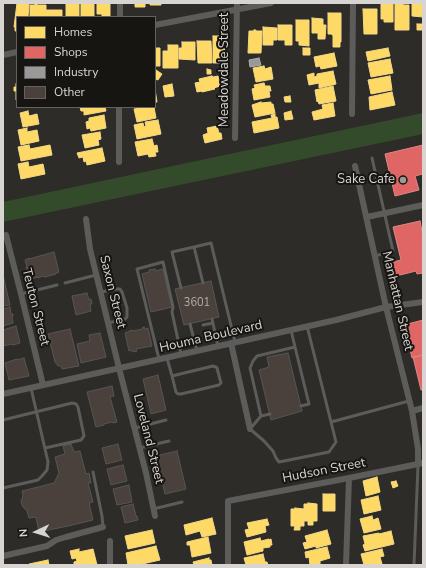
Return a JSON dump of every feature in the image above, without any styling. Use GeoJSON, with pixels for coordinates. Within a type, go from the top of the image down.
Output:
{"type":"FeatureCollection","features":[{"type":"Feature","properties":{"kind":"street"},"geometry":{"type":"LineString","coordinates":[[120,3],[120,16]]}},
{"type":"Feature","properties":{"kind":"street"},"geometry":{"type":"LineString","coordinates":[[156,26],[237,6],[271,3]]}},
{"type":"Feature","properties":{"kind":"street"},"geometry":{"type":"LineString","coordinates":[[352,114],[353,3]]}},
{"type":"Feature","properties":{"kind":"street","name":"Meadowdale Street"},"geometry":{"type":"LineString","coordinates":[[235,138],[237,6]]}},
{"type":"Feature","properties":{"kind":"street"},"geometry":{"type":"LineString","coordinates":[[3,55],[16,52]]}},
{"type":"Feature","properties":{"kind":"street"},"geometry":{"type":"LineString","coordinates":[[119,162],[120,108]]}},
{"type":"Feature","properties":{"kind":"street","name":"Manhattan Street"},"geometry":{"type":"LineString","coordinates":[[355,166],[386,307],[412,411],[420,463]]}},
{"type":"Feature","properties":{"kind":"street"},"geometry":{"type":"LineString","coordinates":[[366,217],[423,205]]}},
{"type":"Feature","properties":{"kind":"street","name":"Saxon Street"},"geometry":{"type":"LineString","coordinates":[[86,219],[90,249],[119,368]]}},
{"type":"Feature","properties":{"kind":"street","name":"Teuton Street"},"geometry":{"type":"LineString","coordinates":[[6,235],[43,385]]}},
{"type":"Feature","properties":{"kind":"street","name":"Houma Boulevard"},"geometry":{"type":"LineString","coordinates":[[3,394],[291,330],[386,307],[423,302]]}},
{"type":"Feature","properties":{"kind":"street"},"geometry":{"type":"LineString","coordinates":[[233,343],[250,429]]}},
{"type":"Feature","properties":{"kind":"street","name":"Loveland Street"},"geometry":{"type":"LineString","coordinates":[[119,368],[140,448],[155,516]]}},
{"type":"Feature","properties":{"kind":"street"},"geometry":{"type":"LineString","coordinates":[[412,411],[423,408]]}},
{"type":"Feature","properties":{"kind":"street","name":"Hudson Street"},"geometry":{"type":"LineString","coordinates":[[228,565],[228,500],[349,478],[420,463]]}},
{"type":"Feature","properties":{"kind":"street"},"geometry":{"type":"LineString","coordinates":[[346,565],[349,478]]}},
{"type":"Feature","properties":{"kind":"street"},"geometry":{"type":"LineString","coordinates":[[3,556],[47,546],[56,540],[103,527]]}},
{"type":"Feature","properties":{"kind":"street"},"geometry":{"type":"LineString","coordinates":[[110,541],[110,565]]}},
{"type":"Feature","properties":{"kind":"lane"},"geometry":{"type":"LineString","coordinates":[[372,158],[393,251],[375,256]]}},
{"type":"Feature","properties":{"kind":"lane"},"geometry":{"type":"LineString","coordinates":[[181,288],[172,252],[211,243],[233,343]]}},
{"type":"Feature","properties":{"kind":"lane"},"geometry":{"type":"LineString","coordinates":[[194,247],[203,283]]}},
{"type":"Feature","properties":{"kind":"lane"},"geometry":{"type":"LineString","coordinates":[[159,359],[137,269],[163,262],[174,306],[172,312],[181,354]]}},
{"type":"Feature","properties":{"kind":"lane"},"geometry":{"type":"LineString","coordinates":[[65,283],[96,275]]}},
{"type":"Feature","properties":{"kind":"lane"},"geometry":{"type":"LineString","coordinates":[[21,294],[57,285]]}},
{"type":"Feature","properties":{"kind":"lane"},"geometry":{"type":"LineString","coordinates":[[101,292],[120,289],[127,308],[127,317],[125,319],[108,324]]}},
{"type":"Feature","properties":{"kind":"lane"},"geometry":{"type":"LineString","coordinates":[[212,318],[218,346]]}},
{"type":"Feature","properties":{"kind":"lane"},"geometry":{"type":"LineString","coordinates":[[203,325],[213,323]]}},
{"type":"Feature","properties":{"kind":"lane"},"geometry":{"type":"LineString","coordinates":[[197,326],[191,325],[197,351]]}},
{"type":"Feature","properties":{"kind":"lane"},"geometry":{"type":"LineString","coordinates":[[270,414],[261,416],[250,429],[273,451],[278,462],[329,452],[336,442],[307,326]]}},
{"type":"Feature","properties":{"kind":"lane"},"geometry":{"type":"LineString","coordinates":[[291,330],[309,404],[301,406]]}},
{"type":"Feature","properties":{"kind":"lane"},"geometry":{"type":"LineString","coordinates":[[261,416],[250,368],[253,360],[257,356],[295,347]]}},
{"type":"Feature","properties":{"kind":"lane"},"geometry":{"type":"LineString","coordinates":[[167,358],[176,392],[178,394],[219,385],[221,383],[217,368],[213,366],[172,376]]}},
{"type":"Feature","properties":{"kind":"lane"},"geometry":{"type":"LineString","coordinates":[[3,488],[38,480],[47,470],[48,462],[31,388]]}},
{"type":"Feature","properties":{"kind":"lane"},"geometry":{"type":"LineString","coordinates":[[331,422],[409,401]]}},
{"type":"Feature","properties":{"kind":"lane"},"geometry":{"type":"LineString","coordinates":[[3,420],[72,403],[76,404],[78,407],[84,436],[80,440],[45,448]]}},
{"type":"Feature","properties":{"kind":"lane"},"geometry":{"type":"LineString","coordinates":[[135,428],[166,420]]}},
{"type":"Feature","properties":{"kind":"lane"},"geometry":{"type":"LineString","coordinates":[[140,448],[169,441]]}},
{"type":"Feature","properties":{"kind":"lane"},"geometry":{"type":"LineString","coordinates":[[414,565],[420,463]]}},
{"type":"Feature","properties":{"kind":"lane"},"geometry":{"type":"LineString","coordinates":[[93,472],[103,527]]}},
{"type":"Feature","properties":{"kind":"lane"},"geometry":{"type":"LineString","coordinates":[[153,509],[182,502]]}},
{"type":"Feature","properties":{"kind":"shaded area"},"geometry":{"type":"Polygon","coordinates":[[[423,113],[423,134],[3,222],[3,202],[423,113]]]}},
{"type":"Feature","properties":{"kind":"building: Homes"},"geometry":{"type":"Polygon","coordinates":[[[17,3],[29,4],[28,16],[16,16],[16,31],[14,27],[17,3]]]}},
{"type":"Feature","properties":{"kind":"building: Homes"},"geometry":{"type":"Polygon","coordinates":[[[66,3],[79,3],[79,16],[66,16],[66,3]]]}},
{"type":"Feature","properties":{"kind":"building: Homes"},"geometry":{"type":"Polygon","coordinates":[[[81,3],[94,3],[94,16],[81,16],[81,3]]]}},
{"type":"Feature","properties":{"kind":"building: Homes"},"geometry":{"type":"Polygon","coordinates":[[[97,3],[110,3],[110,16],[102,16],[102,14],[97,14],[97,3]]]}},
{"type":"Feature","properties":{"kind":"building: Homes"},"geometry":{"type":"Polygon","coordinates":[[[135,3],[145,3],[145,7],[135,7],[135,3]]]}},
{"type":"Feature","properties":{"kind":"building: Homes"},"geometry":{"type":"Polygon","coordinates":[[[150,3],[161,3],[161,5],[150,5],[150,3]]]}},
{"type":"Feature","properties":{"kind":"building: Homes"},"geometry":{"type":"Polygon","coordinates":[[[393,3],[393,22],[384,22],[384,19],[381,19],[381,4],[393,3]]]}},
{"type":"Feature","properties":{"kind":"building: Homes"},"geometry":{"type":"Polygon","coordinates":[[[395,3],[409,5],[409,30],[395,30],[395,3]]]}},
{"type":"Feature","properties":{"kind":"building: Homes"},"geometry":{"type":"Polygon","coordinates":[[[412,3],[423,3],[423,17],[412,16],[412,3]]]}},
{"type":"Feature","properties":{"kind":"building: Homes"},"geometry":{"type":"Polygon","coordinates":[[[30,5],[46,5],[46,10],[62,10],[62,16],[30,16],[30,5]]]}},
{"type":"Feature","properties":{"kind":"building: Homes"},"geometry":{"type":"Polygon","coordinates":[[[363,9],[377,9],[377,34],[364,34],[363,9]]]}},
{"type":"Feature","properties":{"kind":"building: Homes"},"geometry":{"type":"Polygon","coordinates":[[[328,13],[341,13],[340,47],[333,47],[333,35],[328,34],[328,13]]]}},
{"type":"Feature","properties":{"kind":"building: Homes"},"geometry":{"type":"Polygon","coordinates":[[[312,18],[323,19],[323,25],[326,25],[325,39],[318,39],[318,33],[312,33],[312,18]]]}},
{"type":"Feature","properties":{"kind":"building: Homes"},"geometry":{"type":"Polygon","coordinates":[[[296,20],[309,20],[309,46],[299,45],[299,41],[296,41],[296,20]]]}},
{"type":"Feature","properties":{"kind":"building: Homes"},"geometry":{"type":"Polygon","coordinates":[[[417,24],[423,24],[423,30],[417,30],[417,24]]]}},
{"type":"Feature","properties":{"kind":"building: Homes"},"geometry":{"type":"Polygon","coordinates":[[[278,25],[292,25],[292,45],[285,45],[285,40],[278,40],[278,25]]]}},
{"type":"Feature","properties":{"kind":"building: Homes"},"geometry":{"type":"Polygon","coordinates":[[[263,27],[277,28],[277,40],[273,40],[273,45],[263,45],[263,27]]]}},
{"type":"Feature","properties":{"kind":"building: Homes"},"geometry":{"type":"Polygon","coordinates":[[[249,31],[262,31],[261,53],[248,53],[249,31]]]}},
{"type":"Feature","properties":{"kind":"building: Homes"},"geometry":{"type":"Polygon","coordinates":[[[213,36],[225,36],[224,63],[213,63],[213,36]]]}},
{"type":"Feature","properties":{"kind":"building: Homes"},"geometry":{"type":"Polygon","coordinates":[[[197,41],[211,41],[212,63],[198,63],[197,41]]]}},
{"type":"Feature","properties":{"kind":"building: Homes"},"geometry":{"type":"Polygon","coordinates":[[[182,42],[195,42],[195,60],[179,59],[179,48],[182,48],[182,42]]]}},
{"type":"Feature","properties":{"kind":"building: Homes"},"geometry":{"type":"Polygon","coordinates":[[[168,45],[178,45],[178,68],[163,68],[163,51],[168,51],[168,45]]]}},
{"type":"Feature","properties":{"kind":"building: Homes"},"geometry":{"type":"Polygon","coordinates":[[[156,48],[160,48],[160,66],[156,66],[156,48]]]}},
{"type":"Feature","properties":{"kind":"building: Homes"},"geometry":{"type":"Polygon","coordinates":[[[303,48],[310,48],[310,55],[303,55],[303,48]]]}},
{"type":"Feature","properties":{"kind":"building: Homes"},"geometry":{"type":"Polygon","coordinates":[[[388,48],[390,56],[368,61],[366,52],[388,48]]]}},
{"type":"Feature","properties":{"kind":"building: Homes"},"geometry":{"type":"Polygon","coordinates":[[[334,53],[337,66],[321,69],[320,66],[316,67],[314,57],[334,53]]]}},
{"type":"Feature","properties":{"kind":"building: Homes"},"geometry":{"type":"Polygon","coordinates":[[[390,59],[393,73],[371,77],[368,63],[390,59]]]}},
{"type":"Feature","properties":{"kind":"building: Homes"},"geometry":{"type":"Polygon","coordinates":[[[264,66],[265,69],[271,67],[273,79],[256,82],[253,68],[264,66]]]}},
{"type":"Feature","properties":{"kind":"building: Homes"},"geometry":{"type":"Polygon","coordinates":[[[207,69],[211,70],[211,74],[207,74],[207,69]]]}},
{"type":"Feature","properties":{"kind":"building: Homes"},"geometry":{"type":"Polygon","coordinates":[[[156,70],[162,74],[158,80],[156,79],[156,70]]]}},
{"type":"Feature","properties":{"kind":"building: Homes"},"geometry":{"type":"Polygon","coordinates":[[[333,71],[336,84],[319,88],[319,83],[309,85],[307,75],[314,73],[314,77],[317,76],[317,74],[333,71]]]}},
{"type":"Feature","properties":{"kind":"building: Homes"},"geometry":{"type":"Polygon","coordinates":[[[218,76],[220,86],[214,88],[215,89],[197,92],[195,83],[200,82],[199,79],[218,76]]]}},
{"type":"Feature","properties":{"kind":"building: Homes"},"geometry":{"type":"Polygon","coordinates":[[[390,76],[392,90],[371,94],[368,80],[390,76]]]}},
{"type":"Feature","properties":{"kind":"building: Homes"},"geometry":{"type":"Polygon","coordinates":[[[264,83],[265,86],[270,86],[270,97],[254,100],[252,89],[255,88],[254,85],[264,83]]]}},
{"type":"Feature","properties":{"kind":"building: Homes"},"geometry":{"type":"Polygon","coordinates":[[[172,84],[174,96],[165,97],[163,86],[172,84]]]}},
{"type":"Feature","properties":{"kind":"building: Homes"},"geometry":{"type":"Polygon","coordinates":[[[333,86],[336,101],[319,104],[318,101],[317,102],[315,90],[333,86]]]}},
{"type":"Feature","properties":{"kind":"building: Homes"},"geometry":{"type":"Polygon","coordinates":[[[392,92],[395,105],[370,110],[369,97],[392,92]]]}},
{"type":"Feature","properties":{"kind":"building: Homes"},"geometry":{"type":"Polygon","coordinates":[[[290,96],[291,102],[285,102],[284,97],[290,96]]]}},
{"type":"Feature","properties":{"kind":"building: Homes"},"geometry":{"type":"Polygon","coordinates":[[[261,102],[271,102],[275,113],[255,117],[252,105],[261,102]]]}},
{"type":"Feature","properties":{"kind":"building: Homes"},"geometry":{"type":"Polygon","coordinates":[[[333,103],[335,116],[314,120],[312,112],[323,109],[322,105],[333,103]]]}},
{"type":"Feature","properties":{"kind":"building: Homes"},"geometry":{"type":"Polygon","coordinates":[[[80,108],[105,108],[106,111],[84,115],[84,111],[81,111],[80,108]]]}},
{"type":"Feature","properties":{"kind":"building: Homes"},"geometry":{"type":"Polygon","coordinates":[[[154,108],[156,118],[137,122],[134,109],[154,108]]]}},
{"type":"Feature","properties":{"kind":"building: Homes"},"geometry":{"type":"Polygon","coordinates":[[[28,111],[29,116],[37,114],[39,124],[23,127],[20,113],[28,111]]]}},
{"type":"Feature","properties":{"kind":"building: Homes"},"geometry":{"type":"Polygon","coordinates":[[[291,111],[293,119],[285,120],[284,113],[291,111]]]}},
{"type":"Feature","properties":{"kind":"building: Homes"},"geometry":{"type":"Polygon","coordinates":[[[275,114],[279,128],[254,133],[252,122],[272,118],[271,115],[275,114]]]}},
{"type":"Feature","properties":{"kind":"building: Homes"},"geometry":{"type":"Polygon","coordinates":[[[104,115],[106,128],[91,131],[90,128],[87,129],[86,122],[89,121],[89,118],[104,115]]]}},
{"type":"Feature","properties":{"kind":"building: Homes"},"geometry":{"type":"Polygon","coordinates":[[[158,120],[161,134],[137,139],[134,125],[143,123],[144,127],[146,126],[145,122],[158,120]]]}},
{"type":"Feature","properties":{"kind":"building: Homes"},"geometry":{"type":"Polygon","coordinates":[[[217,126],[219,133],[221,133],[222,139],[205,143],[203,135],[208,133],[207,128],[217,126]]]}},
{"type":"Feature","properties":{"kind":"building: Homes"},"geometry":{"type":"Polygon","coordinates":[[[27,128],[27,132],[37,130],[39,141],[21,145],[18,130],[27,128]]]}},
{"type":"Feature","properties":{"kind":"building: Homes"},"geometry":{"type":"Polygon","coordinates":[[[100,132],[101,139],[98,140],[99,145],[85,148],[82,135],[100,132]]]}},
{"type":"Feature","properties":{"kind":"building: Homes"},"geometry":{"type":"Polygon","coordinates":[[[152,139],[154,146],[157,145],[158,152],[155,152],[156,156],[149,157],[148,154],[138,156],[135,142],[152,139]]]}},
{"type":"Feature","properties":{"kind":"building: Homes"},"geometry":{"type":"Polygon","coordinates":[[[29,145],[30,149],[50,145],[52,155],[21,161],[18,147],[29,145]]]}},
{"type":"Feature","properties":{"kind":"building: Homes"},"geometry":{"type":"Polygon","coordinates":[[[102,148],[105,161],[87,165],[86,161],[84,162],[83,157],[79,158],[77,153],[102,148]]]}},
{"type":"Feature","properties":{"kind":"building: Homes"},"geometry":{"type":"Polygon","coordinates":[[[28,162],[29,167],[43,164],[45,174],[21,179],[18,164],[28,162]]]}},
{"type":"Feature","properties":{"kind":"building: Homes"},"geometry":{"type":"Polygon","coordinates":[[[377,477],[380,492],[366,496],[363,481],[377,477]]]}},
{"type":"Feature","properties":{"kind":"building: Homes"},"geometry":{"type":"Polygon","coordinates":[[[396,481],[398,486],[393,488],[391,482],[396,481]]]}},
{"type":"Feature","properties":{"kind":"building: Homes"},"geometry":{"type":"Polygon","coordinates":[[[323,494],[335,494],[335,511],[323,511],[323,494]]]}},
{"type":"Feature","properties":{"kind":"building: Homes"},"geometry":{"type":"Polygon","coordinates":[[[378,496],[381,510],[364,514],[361,500],[378,496]]]}},
{"type":"Feature","properties":{"kind":"building: Homes"},"geometry":{"type":"Polygon","coordinates":[[[304,504],[317,504],[317,521],[313,521],[313,525],[308,525],[308,521],[304,521],[304,504]]]}},
{"type":"Feature","properties":{"kind":"building: Homes"},"geometry":{"type":"Polygon","coordinates":[[[291,509],[304,509],[304,526],[300,526],[300,530],[294,530],[295,526],[291,526],[291,509]]]}},
{"type":"Feature","properties":{"kind":"building: Homes"},"geometry":{"type":"Polygon","coordinates":[[[372,516],[373,520],[378,518],[381,529],[364,533],[360,519],[372,516]]]}},
{"type":"Feature","properties":{"kind":"building: Homes"},"geometry":{"type":"Polygon","coordinates":[[[212,518],[216,534],[202,537],[200,531],[186,535],[184,525],[212,518]]]}},
{"type":"Feature","properties":{"kind":"building: Homes"},"geometry":{"type":"Polygon","coordinates":[[[267,519],[269,525],[265,526],[266,532],[247,537],[245,530],[249,529],[247,523],[267,519]]]}},
{"type":"Feature","properties":{"kind":"building: Homes"},"geometry":{"type":"Polygon","coordinates":[[[152,530],[155,543],[128,549],[125,536],[152,530]]]}},
{"type":"Feature","properties":{"kind":"building: Homes"},"geometry":{"type":"Polygon","coordinates":[[[327,530],[331,544],[305,549],[303,543],[307,542],[305,536],[327,530]]]}},
{"type":"Feature","properties":{"kind":"building: Homes"},"geometry":{"type":"Polygon","coordinates":[[[391,531],[394,544],[365,551],[363,536],[391,531]]]}},
{"type":"Feature","properties":{"kind":"building: Homes"},"geometry":{"type":"Polygon","coordinates":[[[208,537],[211,553],[192,557],[190,545],[187,545],[187,542],[208,537]]]}},
{"type":"Feature","properties":{"kind":"building: Homes"},"geometry":{"type":"Polygon","coordinates":[[[260,538],[261,541],[271,539],[272,545],[270,545],[270,547],[263,548],[263,551],[247,555],[244,542],[260,538]]]}},
{"type":"Feature","properties":{"kind":"building: Homes"},"geometry":{"type":"Polygon","coordinates":[[[156,546],[160,560],[138,565],[128,565],[126,553],[156,546]]]}},
{"type":"Feature","properties":{"kind":"building: Homes"},"geometry":{"type":"Polygon","coordinates":[[[327,547],[330,558],[320,561],[320,564],[310,565],[309,557],[306,558],[305,552],[327,547]]]}},
{"type":"Feature","properties":{"kind":"building: Homes"},"geometry":{"type":"Polygon","coordinates":[[[79,549],[79,552],[93,549],[97,565],[74,565],[74,562],[77,561],[76,558],[72,559],[70,551],[79,549]]]}},
{"type":"Feature","properties":{"kind":"building: Homes"},"geometry":{"type":"Polygon","coordinates":[[[382,549],[384,556],[380,557],[382,564],[364,565],[361,554],[382,549]]]}},
{"type":"Feature","properties":{"kind":"building: Homes"},"geometry":{"type":"Polygon","coordinates":[[[263,554],[265,562],[267,562],[268,565],[246,565],[244,558],[263,554]]]}},
{"type":"Feature","properties":{"kind":"building: Homes"},"geometry":{"type":"Polygon","coordinates":[[[209,558],[212,565],[194,565],[193,562],[209,558]]]}},
{"type":"Feature","properties":{"kind":"building: Homes"},"geometry":{"type":"Polygon","coordinates":[[[48,560],[49,565],[29,565],[29,564],[48,560]]]}},
{"type":"Feature","properties":{"kind":"building: Shops"},"geometry":{"type":"Polygon","coordinates":[[[423,145],[423,174],[415,176],[419,190],[395,196],[385,154],[423,145]]]}},
{"type":"Feature","properties":{"kind":"building: Shops"},"geometry":{"type":"Polygon","coordinates":[[[420,221],[423,236],[423,273],[417,274],[416,271],[392,277],[389,263],[401,260],[393,227],[420,221]]]}},
{"type":"Feature","properties":{"kind":"building: Shops"},"geometry":{"type":"Polygon","coordinates":[[[423,320],[423,355],[412,358],[404,325],[423,320]]]}},
{"type":"Feature","properties":{"kind":"building: Shops"},"geometry":{"type":"Polygon","coordinates":[[[423,355],[423,390],[421,390],[413,357],[423,355]]]}},
{"type":"Feature","properties":{"kind":"building: Industry"},"geometry":{"type":"Polygon","coordinates":[[[259,58],[261,65],[250,67],[249,60],[259,58]]]}},
{"type":"Feature","properties":{"kind":"building: Other"},"geometry":{"type":"Polygon","coordinates":[[[54,252],[59,272],[45,277],[43,276],[29,279],[25,260],[54,252]]]}},
{"type":"Feature","properties":{"kind":"building: Other"},"geometry":{"type":"Polygon","coordinates":[[[155,269],[155,271],[163,269],[172,307],[151,312],[142,274],[149,272],[149,270],[155,269]]]}},
{"type":"Feature","properties":{"kind":"building: Other"},"geometry":{"type":"Polygon","coordinates":[[[3,275],[10,305],[3,306],[3,275]]]}},
{"type":"Feature","properties":{"kind":"building: Other"},"geometry":{"type":"Polygon","coordinates":[[[211,281],[219,317],[184,325],[175,289],[211,281]]]}},
{"type":"Feature","properties":{"kind":"building: Other"},"geometry":{"type":"Polygon","coordinates":[[[87,293],[89,300],[91,299],[91,311],[76,315],[72,296],[87,293]]]}},
{"type":"Feature","properties":{"kind":"building: Other"},"geometry":{"type":"Polygon","coordinates":[[[10,307],[11,314],[13,314],[13,323],[3,326],[3,309],[10,307]]]}},
{"type":"Feature","properties":{"kind":"building: Other"},"geometry":{"type":"Polygon","coordinates":[[[16,326],[20,343],[3,346],[3,330],[16,326]]]}},
{"type":"Feature","properties":{"kind":"building: Other"},"geometry":{"type":"Polygon","coordinates":[[[144,327],[145,329],[148,328],[152,346],[136,349],[137,351],[133,352],[132,350],[129,351],[125,333],[132,330],[143,329],[142,328],[144,327]]]}},
{"type":"Feature","properties":{"kind":"building: Other"},"geometry":{"type":"Polygon","coordinates":[[[70,329],[79,366],[62,369],[61,366],[58,366],[55,362],[48,334],[70,329]]]}},
{"type":"Feature","properties":{"kind":"building: Other"},"geometry":{"type":"Polygon","coordinates":[[[100,333],[106,357],[81,363],[77,344],[90,341],[89,335],[100,333]]]}},
{"type":"Feature","properties":{"kind":"building: Other"},"geometry":{"type":"Polygon","coordinates":[[[288,353],[302,411],[271,420],[259,370],[269,367],[267,357],[288,353]]]}},
{"type":"Feature","properties":{"kind":"building: Other"},"geometry":{"type":"Polygon","coordinates":[[[24,358],[29,376],[9,380],[5,363],[24,358]]]}},
{"type":"Feature","properties":{"kind":"building: Other"},"geometry":{"type":"Polygon","coordinates":[[[158,375],[166,410],[151,414],[143,379],[158,375]]]}},
{"type":"Feature","properties":{"kind":"building: Other"},"geometry":{"type":"Polygon","coordinates":[[[112,386],[114,396],[110,397],[117,422],[96,427],[87,392],[112,386]]]}},
{"type":"Feature","properties":{"kind":"building: Other"},"geometry":{"type":"Polygon","coordinates":[[[71,444],[74,452],[80,451],[86,474],[89,473],[91,483],[88,483],[93,502],[89,503],[93,520],[39,532],[36,517],[29,518],[27,511],[23,507],[21,502],[23,495],[22,491],[54,483],[59,473],[55,457],[65,454],[63,446],[71,444]]]}},
{"type":"Feature","properties":{"kind":"building: Other"},"geometry":{"type":"Polygon","coordinates":[[[118,444],[122,460],[106,464],[102,448],[118,444]]]}},
{"type":"Feature","properties":{"kind":"building: Other"},"geometry":{"type":"Polygon","coordinates":[[[177,451],[186,489],[165,494],[156,456],[177,451]]]}},
{"type":"Feature","properties":{"kind":"building: Other"},"geometry":{"type":"Polygon","coordinates":[[[123,465],[127,481],[111,485],[107,469],[123,465]]]}},
{"type":"Feature","properties":{"kind":"building: Other"},"geometry":{"type":"Polygon","coordinates":[[[129,485],[132,502],[117,505],[113,489],[129,485]]]}},
{"type":"Feature","properties":{"kind":"building: Other"},"geometry":{"type":"Polygon","coordinates":[[[133,504],[138,520],[125,523],[121,507],[133,504]]]}},
{"type":"Feature","properties":{"kind":"place","name":"Sake Cafe"},"geometry":{"type":"Point","coordinates":[403,180]}}]}
